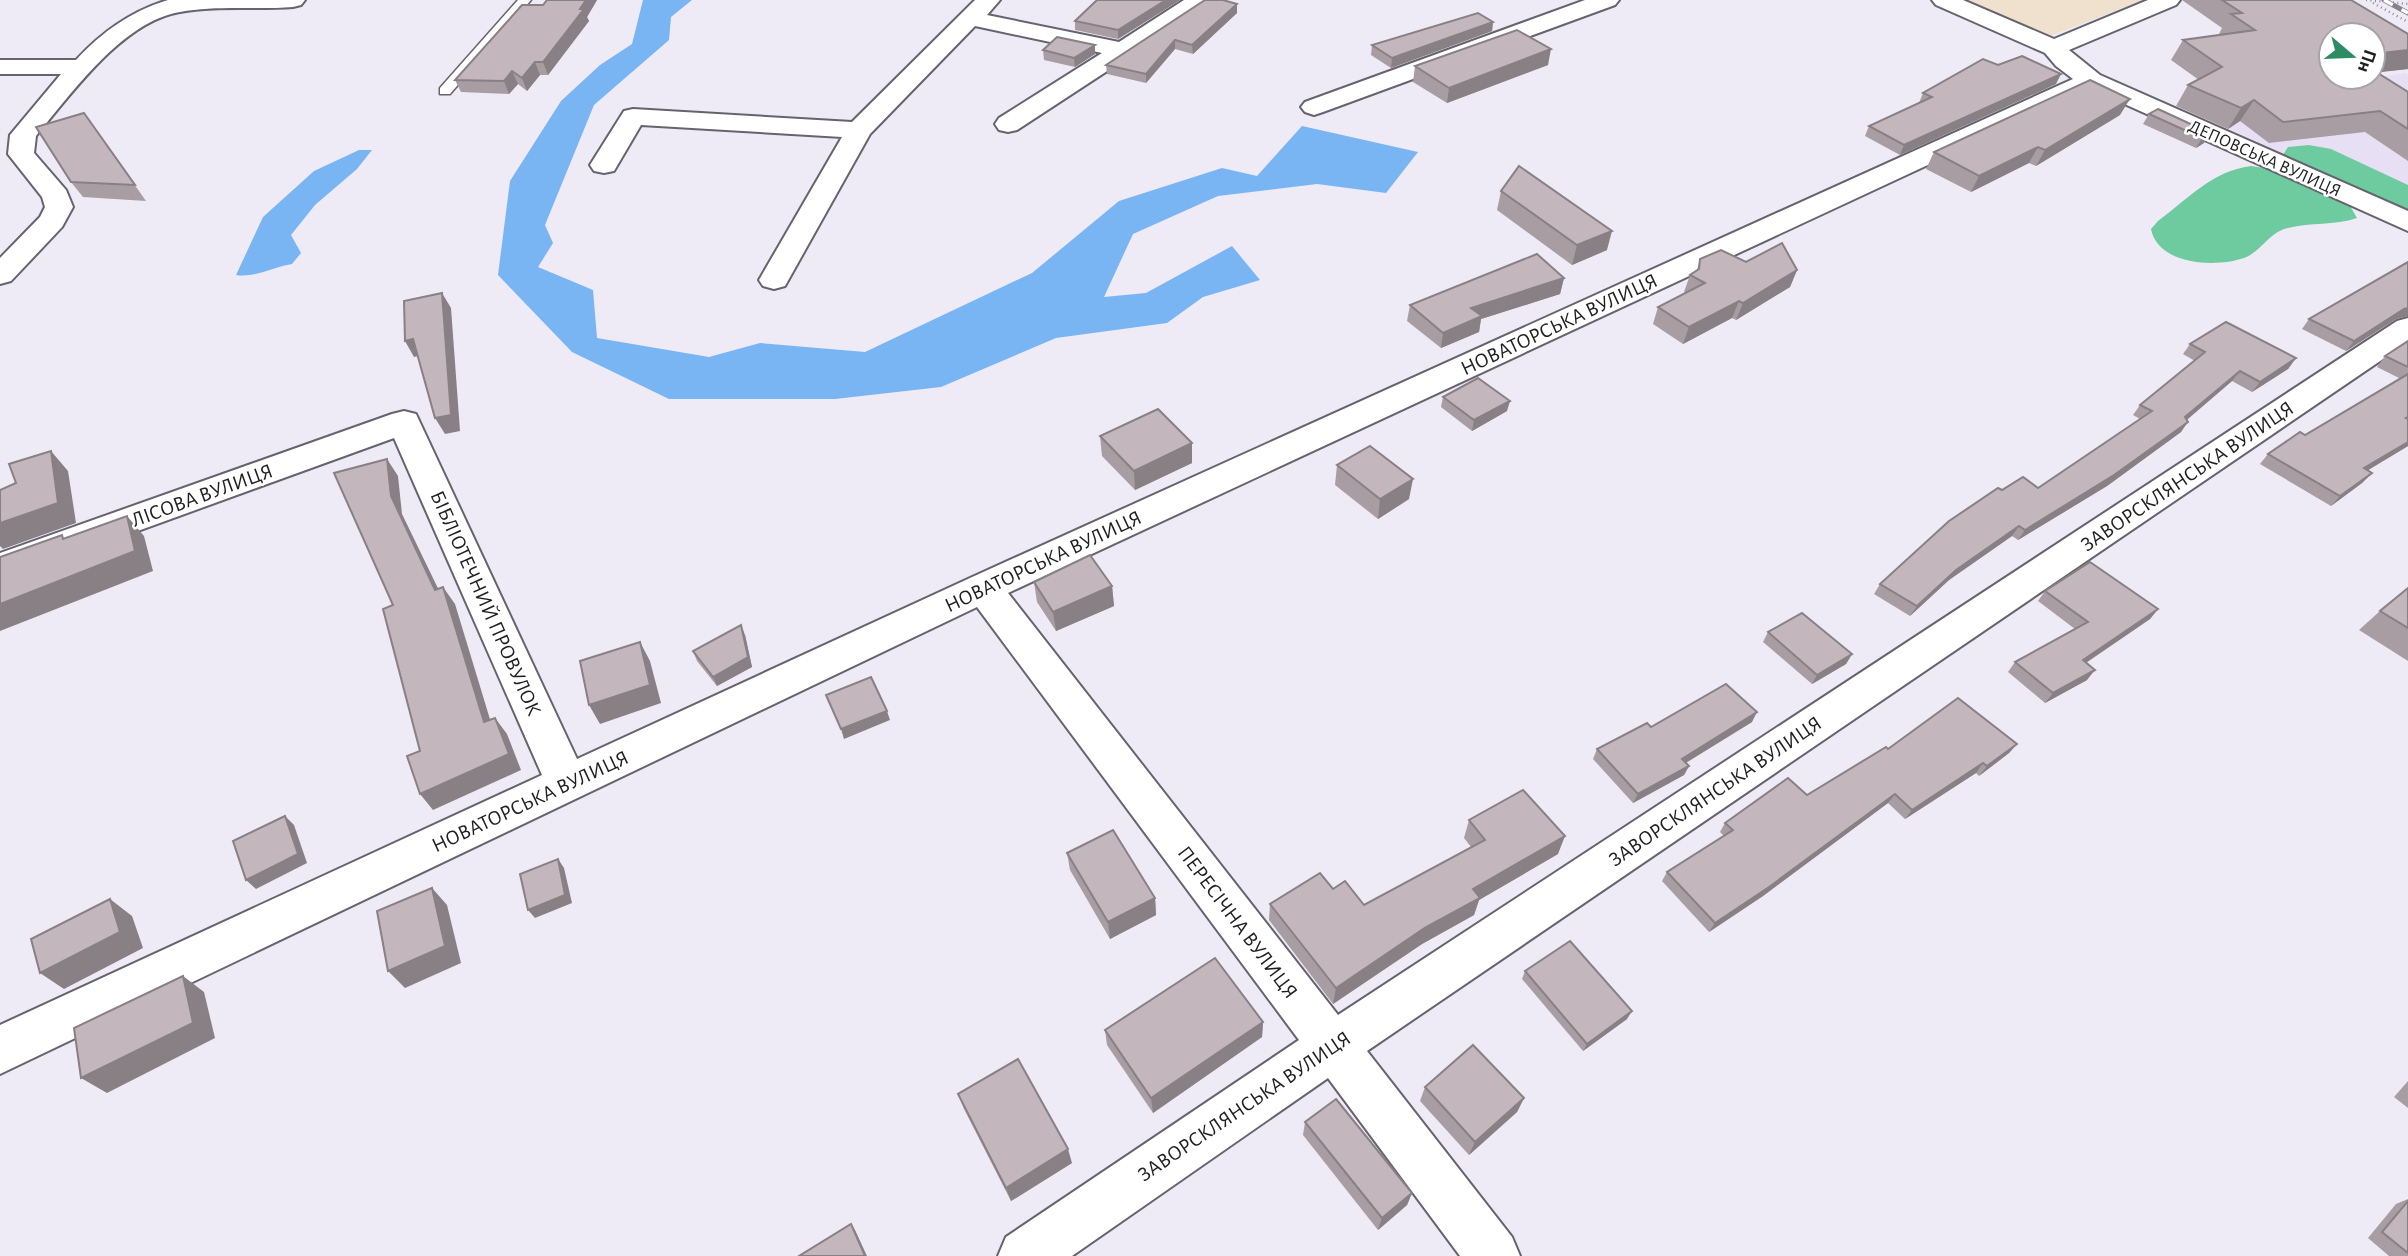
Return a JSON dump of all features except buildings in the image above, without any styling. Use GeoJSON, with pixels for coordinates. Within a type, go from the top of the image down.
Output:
{"type":"FeatureCollection","features":[{"type":"Feature","properties":{"kind":"street"},"geometry":{"type":"LineString","coordinates":[[0,275],[52,221],[59,207],[57,196],[21,154],[20,146],[23,135],[81,67],[134,21],[162,9],[197,3],[293,0]]}},
{"type":"Feature","properties":{"kind":"street"},"geometry":{"type":"LineString","coordinates":[[1008,124],[1200,0]]}},
{"type":"Feature","properties":{"kind":"street"},"geometry":{"type":"LineString","coordinates":[[1314,107],[1607,0]]}},
{"type":"Feature","properties":{"kind":"street","name":"ДЕПОВСЬКА ВУЛИЦЯ"},"geometry":{"type":"LineString","coordinates":[[1944,0],[2054,48],[2064,61],[2091,80],[2408,222]]}},
{"type":"Feature","properties":{"kind":"street"},"geometry":{"type":"LineString","coordinates":[[2054,48],[2168,0]]}},
{"type":"Feature","properties":{"kind":"street"},"geometry":{"type":"LineString","coordinates":[[774,280],[859,130],[979,9],[1124,50]]}},
{"type":"Feature","properties":{"kind":"street"},"geometry":{"type":"LineString","coordinates":[[0,67],[81,67]]}},
{"type":"Feature","properties":{"kind":"street","name":"НОВАТОРСЬКА ВУЛИЦЯ"},"geometry":{"type":"LineString","coordinates":[[0,1050],[983,588],[2091,80]]}},
{"type":"Feature","properties":{"kind":"street"},"geometry":{"type":"LineString","coordinates":[[604,165],[633,117],[859,130]]}},
{"type":"Feature","properties":{"kind":"street","name":"ЗАВОРСКЛЯНСЬКА ВУЛИЦЯ"},"geometry":{"type":"LineString","coordinates":[[1025,1256],[1333,1046],[2408,328]]}},
{"type":"Feature","properties":{"kind":"street","name":"ЛІСОВА ВУЛИЦЯ"},"geometry":{"type":"LineString","coordinates":[[0,567],[404,422]]}},
{"type":"Feature","properties":{"kind":"street","name":"БІБЛІОТЕЧНИЙ ПРОВУЛОК"},"geometry":{"type":"LineString","coordinates":[[404,422],[567,783]]}},
{"type":"Feature","properties":{"kind":"street","name":"ПЕРЕСІЧНА ВУЛИЦЯ"},"geometry":{"type":"LineString","coordinates":[[983,588],[1493,1256]]}},
{"type":"Feature","properties":{"kind":"lane"},"geometry":{"type":"LineString","coordinates":[[445,91],[525,0]]}},
{"type":"Feature","properties":{"kind":"path"},"geometry":{"type":"LineString","coordinates":[[2366,0],[2408,22]]}},
{"type":"Feature","properties":{"kind":"path"},"geometry":{"type":"LineString","coordinates":[[2372,3],[2394,1],[2408,4]]}},
{"type":"Feature","properties":{"kind":"shaded area"},"geometry":{"type":"Polygon","coordinates":[[[1956,0],[2144,0],[2045,38],[1956,0]]]}},
{"type":"Feature","properties":{"kind":"shaded area"},"geometry":{"type":"Polygon","coordinates":[[[2405,73],[2408,75],[2408,213],[2186,108],[2317,87],[2317,91],[2387,91],[2387,76],[2405,73]]]}},
{"type":"Feature","properties":{"kind":"green space"},"geometry":{"type":"Polygon","coordinates":[[[2309,145],[2331,149],[2408,185],[2408,218],[2293,166],[2283,155],[2288,147],[2309,145]]]}},
{"type":"Feature","properties":{"kind":"green space"},"geometry":{"type":"Polygon","coordinates":[[[2251,166],[2271,169],[2349,204],[2357,218],[2281,230],[2250,255],[2218,263],[2189,261],[2176,257],[2156,241],[2151,229],[2190,195],[2224,174],[2251,166]]]}},
{"type":"Feature","properties":{"kind":"water"},"geometry":{"type":"Polygon","coordinates":[[[643,0],[692,0],[671,17],[669,40],[594,105],[545,225],[553,243],[538,267],[593,290],[597,338],[709,357],[760,343],[865,352],[1032,273],[1119,201],[1222,168],[1257,176],[1302,126],[1418,152],[1386,193],[1317,184],[1218,196],[1133,234],[1104,297],[1146,293],[1232,246],[1260,280],[1203,297],[1167,323],[1056,338],[941,387],[835,399],[669,399],[572,352],[498,275],[510,181],[561,101],[600,65],[632,44],[643,0]]]}},
{"type":"Feature","properties":{"kind":"water"},"geometry":{"type":"Polygon","coordinates":[[[359,150],[372,150],[357,169],[315,205],[291,235],[301,253],[292,264],[257,274],[236,275],[263,217],[314,171],[359,150]]]}},
{"type":"Feature","properties":{"kind":"railway"},"geometry":{"type":"LineString","coordinates":[[2384,0],[2408,13]]}}]}
